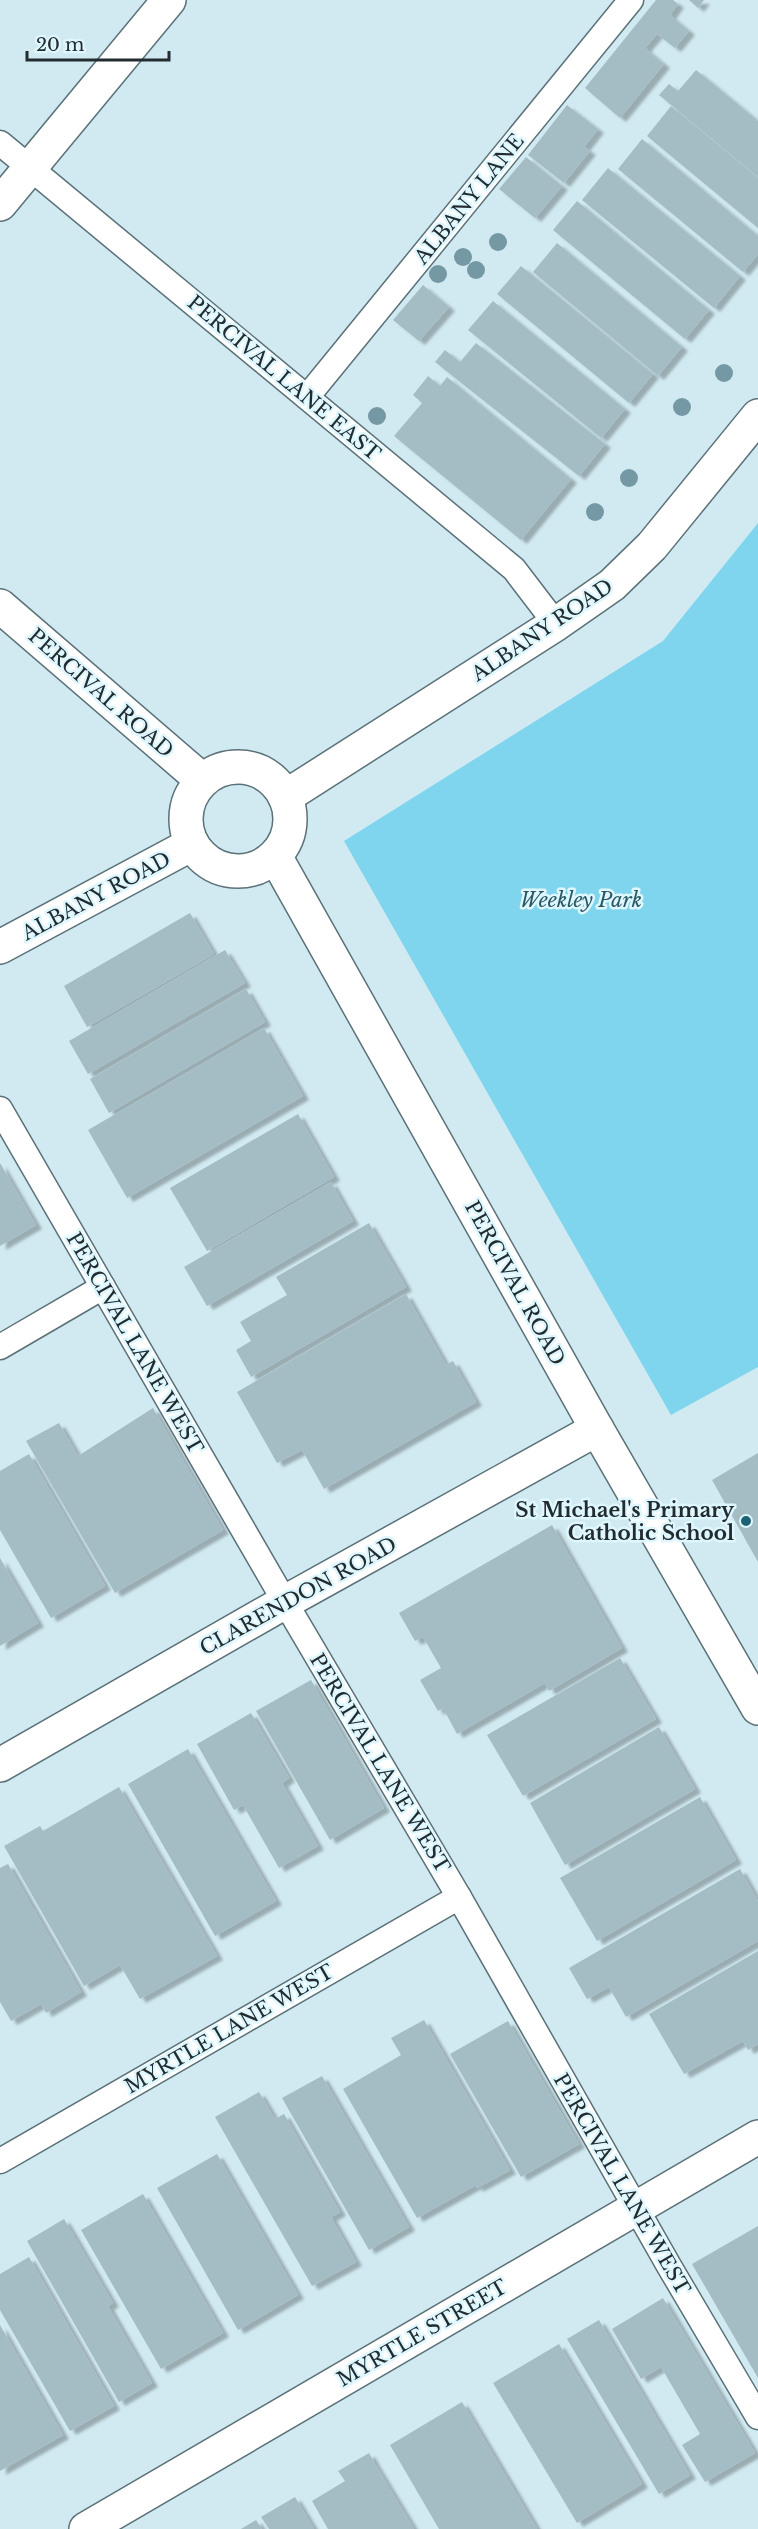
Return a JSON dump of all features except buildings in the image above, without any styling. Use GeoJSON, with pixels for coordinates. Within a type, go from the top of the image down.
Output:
{"type":"FeatureCollection","features":[{"type":"Feature","properties":{"kind":"street"},"geometry":{"type":"LineString","coordinates":[[0,204],[169,0]]}},
{"type":"Feature","properties":{"kind":"street","name":"ALBANY ROAD"},"geometry":{"type":"LineString","coordinates":[[285,797],[556,624],[612,585],[652,546],[758,416]]}},
{"type":"Feature","properties":{"kind":"street","name":"PERCIVAL ROAD"},"geometry":{"type":"LineString","coordinates":[[0,606],[202,780]]}},
{"type":"Feature","properties":{"kind":"street"},"geometry":{"type":"LineString","coordinates":[[231,768],[250,768],[267,776],[280,788],[285,797],[290,820],[287,837],[275,856],[260,867],[233,871],[215,867],[200,856],[192,844],[186,827],[187,807],[202,780],[231,768]]}},
{"type":"Feature","properties":{"kind":"street","name":"ALBANY ROAD"},"geometry":{"type":"LineString","coordinates":[[0,947],[192,844]]}},
{"type":"Feature","properties":{"kind":"street","name":"PERCIVAL ROAD"},"geometry":{"type":"LineString","coordinates":[[275,856],[597,1429],[758,1708]]}},
{"type":"Feature","properties":{"kind":"street","name":"CLARENDON ROAD"},"geometry":{"type":"LineString","coordinates":[[0,1765],[285,1602],[597,1429]]}},
{"type":"Feature","properties":{"kind":"street","name":"MYRTLE STREET"},"geometry":{"type":"LineString","coordinates":[[86,2529],[758,2137]]}},
{"type":"Feature","properties":{"kind":"lane","name":"ALBANY LANE"},"geometry":{"type":"LineString","coordinates":[[307,397],[631,0]]}},
{"type":"Feature","properties":{"kind":"lane","name":"PERCIVAL LANE EAST"},"geometry":{"type":"LineString","coordinates":[[0,143],[514,569],[556,624]]}},
{"type":"Feature","properties":{"kind":"lane","name":"PERCIVAL LANE WEST"},"geometry":{"type":"LineString","coordinates":[[0,1109],[285,1602],[459,1896],[636,2209],[758,2417]]}},
{"type":"Feature","properties":{"kind":"lane"},"geometry":{"type":"LineString","coordinates":[[0,1347],[103,1287]]}},
{"type":"Feature","properties":{"kind":"lane","name":"MYRTLE LANE WEST"},"geometry":{"type":"LineString","coordinates":[[0,2162],[459,1896]]}},
{"type":"Feature","properties":{"kind":"green space","name":"Weekley Park"},"geometry":{"type":"Polygon","coordinates":[[[758,523],[758,1367],[671,1415],[344,841],[663,641],[758,523]]]}},
{"type":"Feature","properties":{"kind":"place","name":"St Michael's Primary Catholic School"},"geometry":{"type":"Point","coordinates":[746,1521]}}]}
